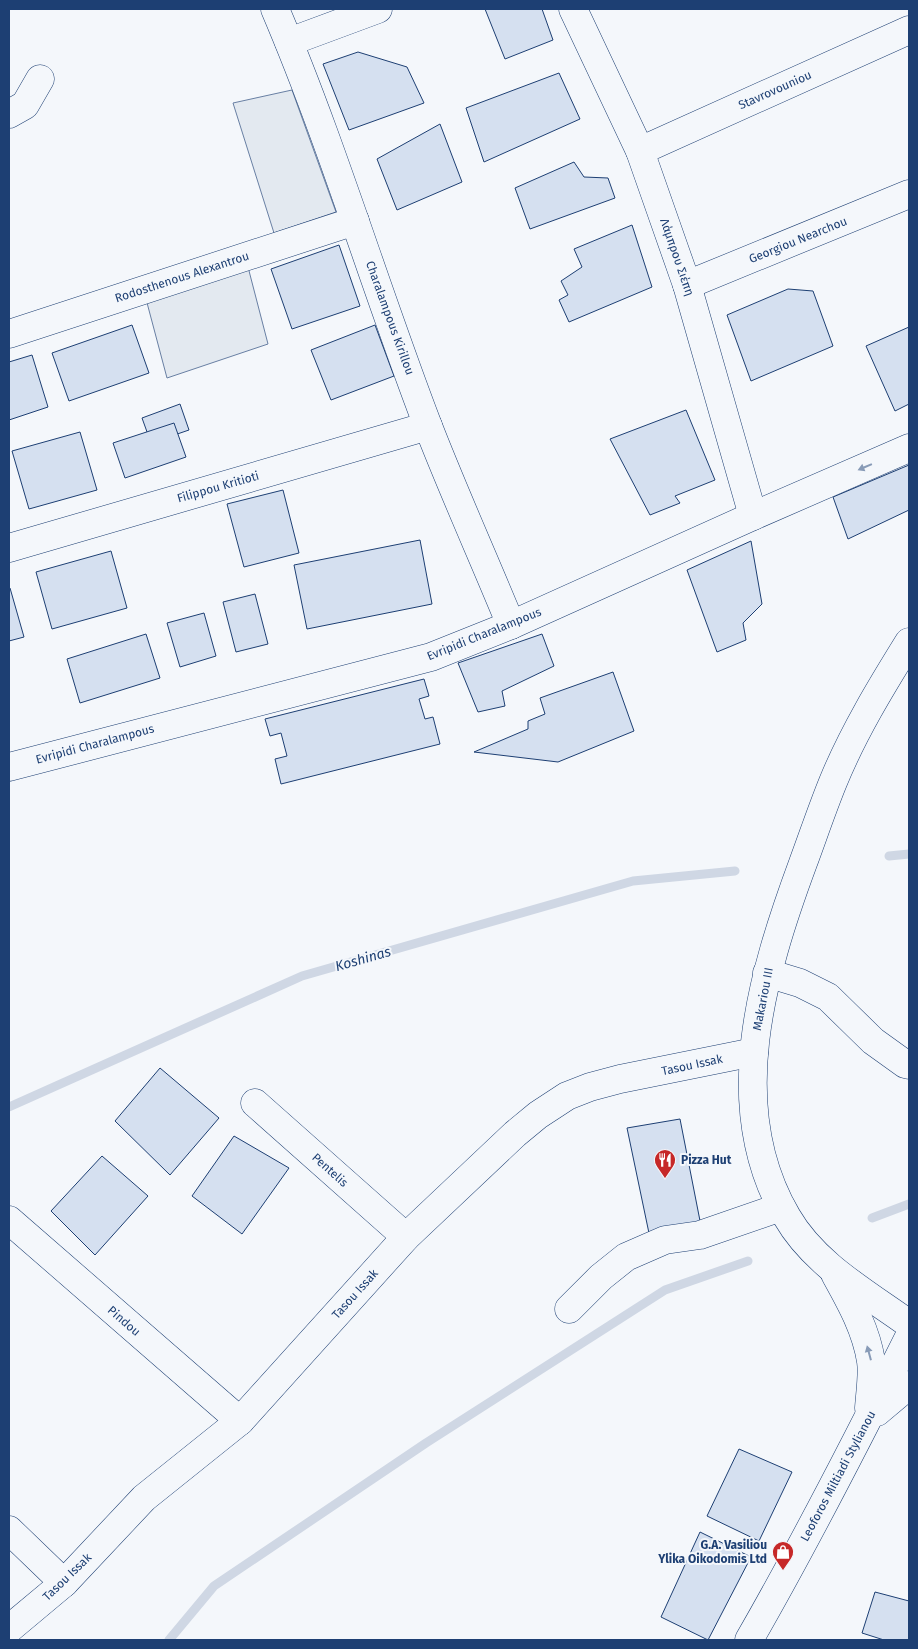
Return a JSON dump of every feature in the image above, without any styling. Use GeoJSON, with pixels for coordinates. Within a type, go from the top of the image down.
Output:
{"type":"FeatureCollection","features":[{"type":"Feature","properties":{"kind":"street","name":"Charalampous Kirillou"},"geometry":{"type":"LineString","coordinates":[[275,9],[355,221],[428,426],[511,625]]}},
{"type":"Feature","properties":{"kind":"street"},"geometry":{"type":"LineString","coordinates":[[289,42],[378,9]]}},
{"type":"Feature","properties":{"kind":"street","name":"Λάμπρου Σιέπη"},"geometry":{"type":"LineString","coordinates":[[573,9],[640,151],[687,285],[752,516]]}},
{"type":"Feature","properties":{"kind":"street","name":"Stavrovouniou"},"geometry":{"type":"LineString","coordinates":[[640,151],[909,30]]}},
{"type":"Feature","properties":{"kind":"street"},"geometry":{"type":"LineString","coordinates":[[9,114],[25,105],[40,79]]}},
{"type":"Feature","properties":{"kind":"street","name":"Georgiou Nearchou"},"geometry":{"type":"LineString","coordinates":[[687,285],[909,194]]}},
{"type":"Feature","properties":{"kind":"street","name":"Rodosthenous Alexantrou"},"geometry":{"type":"LineString","coordinates":[[9,334],[355,221]]}},
{"type":"Feature","properties":{"kind":"street","name":"Filippou Kritioti"},"geometry":{"type":"LineString","coordinates":[[9,548],[428,426]]}},
{"type":"Feature","properties":{"kind":"street","name":"Evripidi Charalampous"},"geometry":{"type":"LineString","coordinates":[[9,767],[431,657],[511,625],[752,516],[909,448]]}},
{"type":"Feature","properties":{"kind":"street","name":"Makariou III"},"geometry":{"type":"LineString","coordinates":[[909,642],[861,724],[834,781],[792,892],[760,1002],[754,1052],[752,1103],[761,1154],[772,1189],[788,1219],[808,1245],[831,1268],[909,1324]]}},
{"type":"Feature","properties":{"kind":"street"},"geometry":{"type":"LineString","coordinates":[[767,973],[800,983],[828,997],[874,1041],[909,1065]]}},
{"type":"Feature","properties":{"kind":"street","name":"Tasou Issak"},"geometry":{"type":"LineString","coordinates":[[9,1629],[64,1583],[144,1498],[240,1421],[406,1237],[515,1134],[538,1115],[567,1096],[590,1087],[754,1052]]}},
{"type":"Feature","properties":{"kind":"street","name":"Pentelis"},"geometry":{"type":"LineString","coordinates":[[255,1103],[406,1237]]}},
{"type":"Feature","properties":{"kind":"street"},"geometry":{"type":"LineString","coordinates":[[569,1309],[601,1277],[626,1257],[665,1240],[700,1235],[781,1207]]}},
{"type":"Feature","properties":{"kind":"street","name":"Pindou"},"geometry":{"type":"LineString","coordinates":[[9,1220],[240,1421]]}},
{"type":"Feature","properties":{"kind":"street"},"geometry":{"type":"LineString","coordinates":[[831,1268],[852,1304],[864,1335],[871,1362],[868,1419]]}},
{"type":"Feature","properties":{"kind":"street","name":"Leoforos Miltiadi Stylianou"},"geometry":{"type":"LineString","coordinates":[[749,1640],[785,1577],[909,1337]]}},
{"type":"Feature","properties":{"kind":"street"},"geometry":{"type":"LineString","coordinates":[[868,1419],[903,1388],[909,1385]]}},
{"type":"Feature","properties":{"kind":"street"},"geometry":{"type":"LineString","coordinates":[[9,1530],[64,1583]]}},
{"type":"Feature","properties":{"kind":"shaded area"},"geometry":{"type":"Polygon","coordinates":[[[292,90],[336,212],[274,233],[233,103],[292,90]]]}},
{"type":"Feature","properties":{"kind":"shaded area"},"geometry":{"type":"Polygon","coordinates":[[[248,267],[268,344],[167,378],[146,299],[248,267]]]}},
{"type":"Feature","properties":{"kind":"building"},"geometry":{"type":"Polygon","coordinates":[[[485,9],[542,9],[553,40],[505,59],[485,9]]]}},
{"type":"Feature","properties":{"kind":"building"},"geometry":{"type":"Polygon","coordinates":[[[358,52],[407,67],[424,103],[349,130],[323,64],[358,52]]]}},
{"type":"Feature","properties":{"kind":"building"},"geometry":{"type":"Polygon","coordinates":[[[559,73],[580,119],[484,162],[466,108],[559,73]]]}},
{"type":"Feature","properties":{"kind":"building"},"geometry":{"type":"Polygon","coordinates":[[[440,124],[462,182],[397,210],[377,159],[440,124]]]}},
{"type":"Feature","properties":{"kind":"building"},"geometry":{"type":"Polygon","coordinates":[[[574,162],[584,177],[608,178],[615,198],[530,229],[515,188],[574,162]]]}},
{"type":"Feature","properties":{"kind":"building"},"geometry":{"type":"Polygon","coordinates":[[[632,225],[652,287],[569,322],[559,300],[568,295],[561,281],[582,267],[574,249],[632,225]]]}},
{"type":"Feature","properties":{"kind":"building"},"geometry":{"type":"Polygon","coordinates":[[[339,245],[360,306],[292,329],[271,269],[339,245]]]}},
{"type":"Feature","properties":{"kind":"building"},"geometry":{"type":"Polygon","coordinates":[[[788,289],[813,291],[833,346],[751,381],[727,315],[788,289]]]}},
{"type":"Feature","properties":{"kind":"building"},"geometry":{"type":"Polygon","coordinates":[[[132,325],[149,373],[69,401],[52,353],[132,325]]]}},
{"type":"Feature","properties":{"kind":"building"},"geometry":{"type":"Polygon","coordinates":[[[375,325],[394,376],[331,400],[311,350],[375,325]]]}},
{"type":"Feature","properties":{"kind":"building"},"geometry":{"type":"Polygon","coordinates":[[[909,327],[909,404],[895,411],[866,346],[909,327]]]}},
{"type":"Feature","properties":{"kind":"building"},"geometry":{"type":"Polygon","coordinates":[[[32,355],[48,407],[9,420],[9,362],[32,355]]]}},
{"type":"Feature","properties":{"kind":"building"},"geometry":{"type":"Polygon","coordinates":[[[180,404],[189,430],[151,443],[142,418],[180,404]]]}},
{"type":"Feature","properties":{"kind":"building"},"geometry":{"type":"Polygon","coordinates":[[[686,410],[715,480],[675,496],[680,503],[650,515],[610,439],[686,410]]]}},
{"type":"Feature","properties":{"kind":"building"},"geometry":{"type":"Polygon","coordinates":[[[174,423],[186,457],[125,478],[113,443],[174,423]]]}},
{"type":"Feature","properties":{"kind":"building"},"geometry":{"type":"Polygon","coordinates":[[[80,432],[97,490],[29,509],[12,451],[80,432]]]}},
{"type":"Feature","properties":{"kind":"building"},"geometry":{"type":"Polygon","coordinates":[[[909,465],[909,510],[848,539],[833,497],[909,465]]]}},
{"type":"Feature","properties":{"kind":"building"},"geometry":{"type":"Polygon","coordinates":[[[283,490],[299,553],[244,567],[227,504],[283,490]]]}},
{"type":"Feature","properties":{"kind":"building"},"geometry":{"type":"Polygon","coordinates":[[[420,540],[432,604],[307,629],[294,565],[420,540]]]}},
{"type":"Feature","properties":{"kind":"building"},"geometry":{"type":"Polygon","coordinates":[[[751,541],[762,604],[743,623],[746,640],[717,652],[687,570],[751,541]]]}},
{"type":"Feature","properties":{"kind":"building"},"geometry":{"type":"Polygon","coordinates":[[[111,551],[127,608],[52,629],[36,572],[111,551]]]}},
{"type":"Feature","properties":{"kind":"building"},"geometry":{"type":"Polygon","coordinates":[[[9,588],[24,637],[9,641],[9,588]]]}},
{"type":"Feature","properties":{"kind":"building"},"geometry":{"type":"Polygon","coordinates":[[[255,594],[268,644],[236,652],[223,602],[255,594]]]}},
{"type":"Feature","properties":{"kind":"building"},"geometry":{"type":"Polygon","coordinates":[[[204,613],[216,656],[180,667],[167,623],[204,613]]]}},
{"type":"Feature","properties":{"kind":"building"},"geometry":{"type":"Polygon","coordinates":[[[146,634],[160,678],[80,703],[67,659],[146,634]]]}},
{"type":"Feature","properties":{"kind":"building"},"geometry":{"type":"Polygon","coordinates":[[[542,634],[554,666],[502,691],[505,706],[478,712],[458,663],[542,634]]]}},
{"type":"Feature","properties":{"kind":"building"},"geometry":{"type":"Polygon","coordinates":[[[613,672],[634,731],[558,762],[474,752],[528,729],[528,721],[545,714],[540,698],[613,672]]]}},
{"type":"Feature","properties":{"kind":"building"},"geometry":{"type":"Polygon","coordinates":[[[424,679],[429,696],[419,699],[425,719],[433,717],[440,744],[281,784],[275,759],[287,756],[281,733],[270,736],[265,719],[424,679]]]}},
{"type":"Feature","properties":{"kind":"building"},"geometry":{"type":"Polygon","coordinates":[[[160,1068],[219,1118],[170,1175],[115,1121],[160,1068]]]}},
{"type":"Feature","properties":{"kind":"building","name":"Pizza Hut"},"geometry":{"type":"Polygon","coordinates":[[[680,1119],[702,1231],[650,1238],[627,1128],[680,1119]]]}},
{"type":"Feature","properties":{"kind":"building"},"geometry":{"type":"Polygon","coordinates":[[[234,1136],[289,1168],[242,1234],[192,1196],[234,1136]]]}},
{"type":"Feature","properties":{"kind":"building"},"geometry":{"type":"Polygon","coordinates":[[[102,1156],[148,1196],[95,1255],[51,1211],[102,1156]]]}},
{"type":"Feature","properties":{"kind":"building"},"geometry":{"type":"Polygon","coordinates":[[[739,1449],[792,1472],[759,1541],[707,1516],[739,1449]]]}},
{"type":"Feature","properties":{"kind":"building"},"geometry":{"type":"Polygon","coordinates":[[[700,1532],[751,1557],[708,1640],[661,1617],[700,1532]]]}},
{"type":"Feature","properties":{"kind":"building"},"geometry":{"type":"Polygon","coordinates":[[[875,1592],[909,1601],[909,1640],[884,1640],[862,1633],[875,1592]]]}},
{"type":"Feature","properties":{"kind":"waterway","name":"Koshinas"},"geometry":{"type":"LineString","coordinates":[[889,856],[909,854]]}},
{"type":"Feature","properties":{"kind":"waterway","name":"Koshinas"},"geometry":{"type":"LineString","coordinates":[[9,1107],[302,976],[633,881],[735,871]]}},
{"type":"Feature","properties":{"kind":"waterway"},"geometry":{"type":"LineString","coordinates":[[872,1218],[909,1204]]}},
{"type":"Feature","properties":{"kind":"waterway"},"geometry":{"type":"LineString","coordinates":[[169,1640],[214,1586],[426,1443],[665,1290],[748,1261]]}},
{"type":"Feature","properties":{"kind":"place","name":"Pizza Hut"},"geometry":{"type":"Point","coordinates":[665,1179]}},
{"type":"Feature","properties":{"kind":"place","name":"G.A. Vasiliou Ylika Oikodomis Ltd"},"geometry":{"type":"Point","coordinates":[783,1571]}}]}
